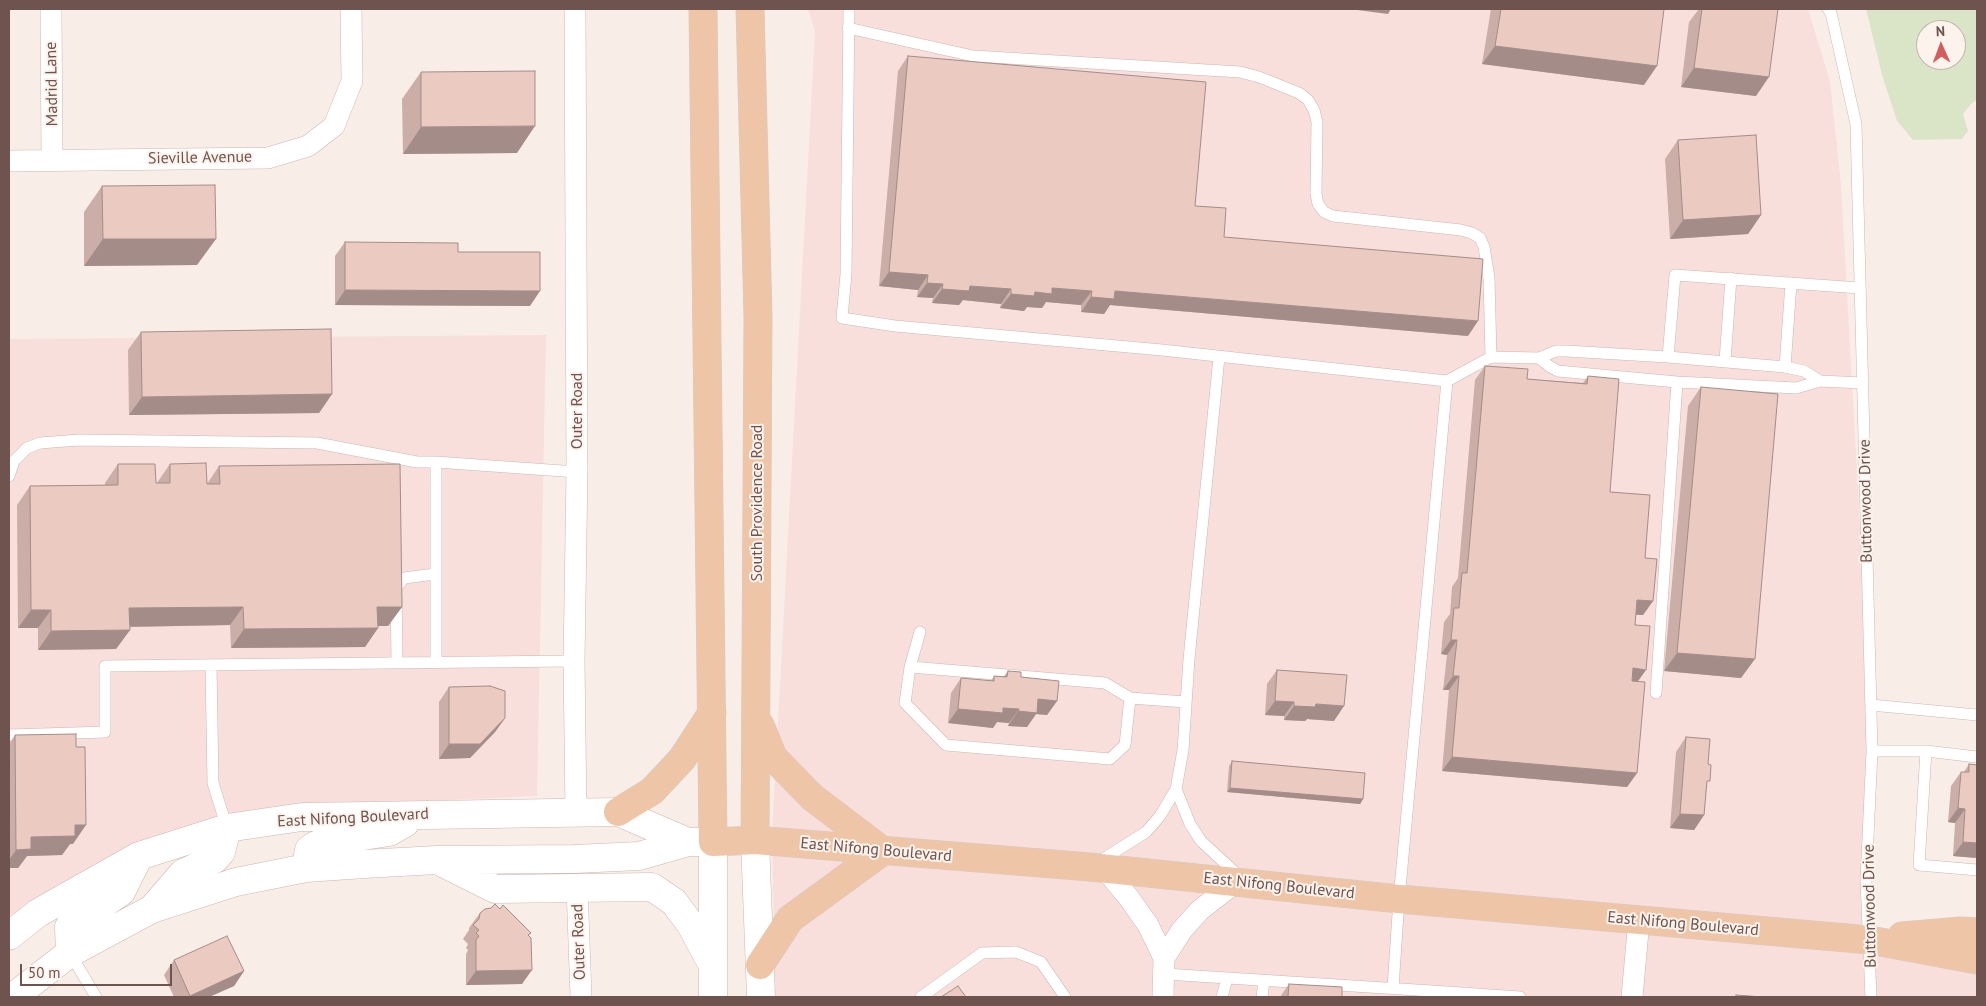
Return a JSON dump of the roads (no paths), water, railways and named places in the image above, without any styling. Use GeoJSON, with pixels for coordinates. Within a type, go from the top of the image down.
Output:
{"type":"FeatureCollection","features":[{"type":"Feature","properties":{"kind":"main road"},"geometry":{"type":"LineString","coordinates":[[703,9],[712,713],[701,842],[713,966],[712,997]]}},
{"type":"Feature","properties":{"kind":"main road","name":"South Providence Road"},"geometry":{"type":"LineString","coordinates":[[752,17],[758,318],[755,840],[762,997]]}},
{"type":"Feature","properties":{"kind":"main road"},"geometry":{"type":"LineString","coordinates":[[618,812],[652,791],[682,759],[712,713]]}},
{"type":"Feature","properties":{"kind":"main road"},"geometry":{"type":"LineString","coordinates":[[756,715],[774,757],[812,797],[883,850],[790,919],[760,965]]}},
{"type":"Feature","properties":{"kind":"main road","name":"East Nifong Boulevard"},"geometry":{"type":"LineString","coordinates":[[9,936],[38,913],[139,856],[227,828],[302,817],[618,812],[701,842]]}},
{"type":"Feature","properties":{"kind":"main road"},"geometry":{"type":"LineString","coordinates":[[306,868],[309,850],[314,846],[324,842],[389,832],[422,814]]}},
{"type":"Feature","properties":{"kind":"main road"},"geometry":{"type":"LineString","coordinates":[[152,909],[183,873],[215,859],[221,852],[227,828]]}},
{"type":"Feature","properties":{"kind":"main road","name":"East Nifong Boulevard"},"geometry":{"type":"LineString","coordinates":[[13,997],[70,953],[152,909],[236,882],[306,868],[437,860],[639,856],[701,842],[755,840],[1097,868],[1399,899],[1870,940],[1977,960]]}},
{"type":"Feature","properties":{"kind":"main road"},"geometry":{"type":"LineString","coordinates":[[70,953],[69,927],[121,892],[139,856]]}},
{"type":"Feature","properties":{"kind":"main road"},"geometry":{"type":"LineString","coordinates":[[437,860],[495,888],[652,887],[674,902],[691,925],[713,966]]}},
{"type":"Feature","properties":{"kind":"main road","name":"East Nifong Boulevard"},"geometry":{"type":"LineString","coordinates":[[1870,940],[1961,931],[1977,932]]}},
{"type":"Feature","properties":{"kind":"street","name":"Madrid Lane"},"geometry":{"type":"LineString","coordinates":[[51,9],[52,160]]}},
{"type":"Feature","properties":{"kind":"street","name":"Sieville Avenue"},"geometry":{"type":"LineString","coordinates":[[9,161],[268,158],[308,146],[334,126],[352,81],[351,9]]}},
{"type":"Feature","properties":{"kind":"street","name":"Outer Road"},"geometry":{"type":"LineString","coordinates":[[575,9],[577,472],[574,661],[576,813]]}},
{"type":"Feature","properties":{"kind":"street"},"geometry":{"type":"LineString","coordinates":[[1097,868],[1134,904],[1148,925],[1164,966],[1163,997]]}},
{"type":"Feature","properties":{"kind":"street"},"geometry":{"type":"LineString","coordinates":[[1164,966],[1182,930],[1200,910],[1241,883]]}},
{"type":"Feature","properties":{"kind":"street","name":"Outer Road"},"geometry":{"type":"LineString","coordinates":[[577,887],[581,997]]}},
{"type":"Feature","properties":{"kind":"street"},"geometry":{"type":"LineString","coordinates":[[1632,997],[1639,920]]}},
{"type":"Feature","properties":{"kind":"lane"},"geometry":{"type":"LineString","coordinates":[[849,9],[846,274],[842,318],[895,326],[1447,381],[1491,357],[1539,358],[1556,351],[1668,356],[1785,367],[1804,371],[1820,381]]}},
{"type":"Feature","properties":{"kind":"lane","name":"Buttonwood Drive"},"geometry":{"type":"LineString","coordinates":[[1828,9],[1856,124],[1872,751],[1866,880],[1871,997]]}},
{"type":"Feature","properties":{"kind":"lane"},"geometry":{"type":"LineString","coordinates":[[848,28],[973,56],[1240,72],[1259,76],[1299,93],[1308,100],[1314,110],[1317,122],[1316,194],[1318,204],[1324,212],[1333,216],[1461,230],[1472,233],[1480,238],[1484,247],[1489,278],[1491,357]]}},
{"type":"Feature","properties":{"kind":"lane"},"geometry":{"type":"LineString","coordinates":[[1668,356],[1675,275],[1860,288]]}},
{"type":"Feature","properties":{"kind":"lane"},"geometry":{"type":"LineString","coordinates":[[1725,361],[1732,278]]}},
{"type":"Feature","properties":{"kind":"lane"},"geometry":{"type":"LineString","coordinates":[[1785,367],[1792,283]]}},
{"type":"Feature","properties":{"kind":"lane"},"geometry":{"type":"LineString","coordinates":[[1097,868],[1146,832],[1160,816],[1176,789],[1183,750],[1219,357]]}},
{"type":"Feature","properties":{"kind":"lane"},"geometry":{"type":"LineString","coordinates":[[1539,358],[1558,371],[1677,382],[1796,388],[1820,381],[1862,383]]}},
{"type":"Feature","properties":{"kind":"lane"},"geometry":{"type":"LineString","coordinates":[[1393,988],[1399,899],[1447,381]]}},
{"type":"Feature","properties":{"kind":"lane"},"geometry":{"type":"LineString","coordinates":[[1656,693],[1677,382]]}},
{"type":"Feature","properties":{"kind":"lane"},"geometry":{"type":"LineString","coordinates":[[9,476],[14,461],[27,448],[40,443],[79,440],[317,443],[417,462],[577,472]]}},
{"type":"Feature","properties":{"kind":"lane"},"geometry":{"type":"LineString","coordinates":[[436,462],[436,662]]}},
{"type":"Feature","properties":{"kind":"lane"},"geometry":{"type":"LineString","coordinates":[[398,663],[396,588],[404,578],[435,574]]}},
{"type":"Feature","properties":{"kind":"lane"},"geometry":{"type":"LineString","coordinates":[[920,632],[910,667],[905,703],[946,745],[1110,758],[1125,746],[1130,698]]}},
{"type":"Feature","properties":{"kind":"lane"},"geometry":{"type":"LineString","coordinates":[[9,735],[105,732],[105,666],[574,661]]}},
{"type":"Feature","properties":{"kind":"lane"},"geometry":{"type":"LineString","coordinates":[[211,665],[213,783],[227,828]]}},
{"type":"Feature","properties":{"kind":"lane"},"geometry":{"type":"LineString","coordinates":[[910,667],[1105,683],[1130,698],[1186,702]]}},
{"type":"Feature","properties":{"kind":"lane"},"geometry":{"type":"LineString","coordinates":[[1871,705],[1977,715]]}},
{"type":"Feature","properties":{"kind":"lane"},"geometry":{"type":"LineString","coordinates":[[1872,751],[1926,751],[1977,756]]}},
{"type":"Feature","properties":{"kind":"lane"},"geometry":{"type":"LineString","coordinates":[[1926,751],[1919,865],[1977,870]]}},
{"type":"Feature","properties":{"kind":"lane"},"geometry":{"type":"LineString","coordinates":[[1176,789],[1190,824],[1201,841],[1241,883]]}},
{"type":"Feature","properties":{"kind":"lane"},"geometry":{"type":"LineString","coordinates":[[921,997],[982,952],[1016,952],[1040,962],[1065,997]]}},
{"type":"Feature","properties":{"kind":"lane"},"geometry":{"type":"LineString","coordinates":[[70,953],[96,997]]}},
{"type":"Feature","properties":{"kind":"lane"},"geometry":{"type":"LineString","coordinates":[[1164,966],[1227,978],[1360,992],[1393,988],[1431,994],[1520,997]]}},
{"type":"Feature","properties":{"kind":"lane"},"geometry":{"type":"LineString","coordinates":[[1222,997],[1227,978]]}},
{"type":"Feature","properties":{"kind":"lane"},"geometry":{"type":"LineString","coordinates":[[1262,997],[1264,981]]}}]}
